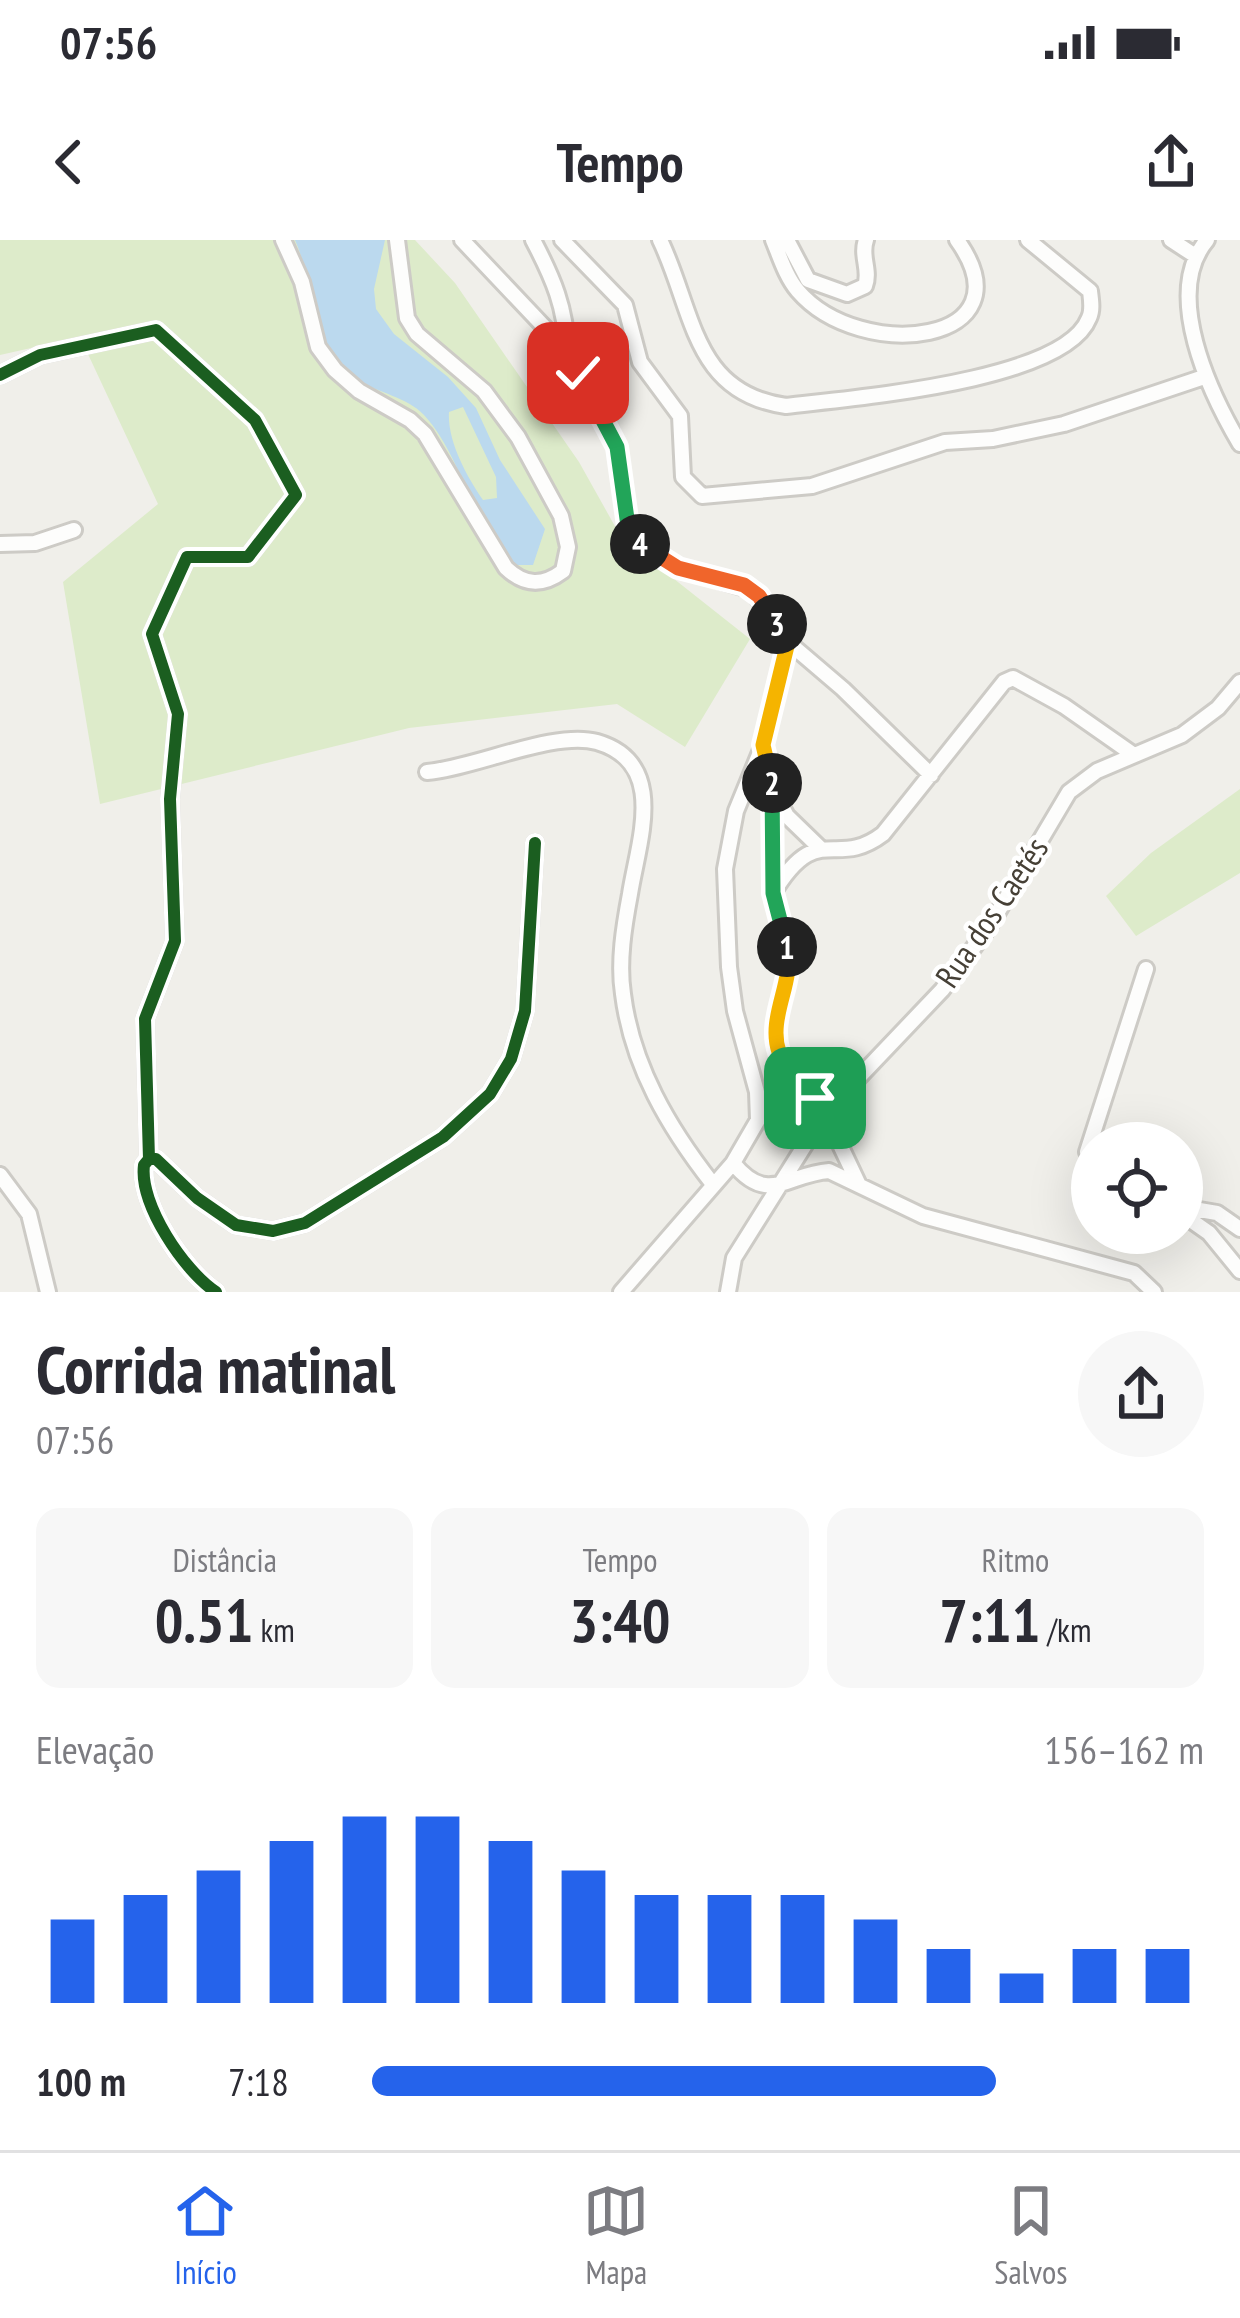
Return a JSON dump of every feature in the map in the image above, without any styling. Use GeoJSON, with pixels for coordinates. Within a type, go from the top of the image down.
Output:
{"type":"FeatureCollection","features":[{"type":"Feature","properties":{"kind":"street"},"geometry":{"type":"LineString","coordinates":[[284,240],[302,281],[318,347],[334,370],[425,434],[506,568],[535,584],[550,581],[563,571],[568,547],[561,516],[518,437],[484,392],[417,334],[407,318],[397,240]]}},
{"type":"Feature","properties":{"kind":"street"},"geometry":{"type":"LineString","coordinates":[[462,240],[568,351],[617,447],[628,526],[637,542],[678,568],[752,590],[788,642],[843,688],[931,775]]}},
{"type":"Feature","properties":{"kind":"street"},"geometry":{"type":"LineString","coordinates":[[533,240],[559,289],[568,351]]}},
{"type":"Feature","properties":{"kind":"street"},"geometry":{"type":"LineString","coordinates":[[562,240],[625,305],[640,362],[680,416],[683,477],[702,496],[812,486],[945,442],[993,439],[1064,424],[1204,376]]}},
{"type":"Feature","properties":{"kind":"street"},"geometry":{"type":"LineString","coordinates":[[660,240],[708,362],[759,402],[786,406],[1009,372],[1057,350],[1081,332],[1091,315],[1090,291],[1028,240]]}},
{"type":"Feature","properties":{"kind":"street"},"geometry":{"type":"LineString","coordinates":[[773,240],[795,287],[817,309],[873,334],[909,337],[934,334],[961,317],[974,296],[968,257],[957,240]]}},
{"type":"Feature","properties":{"kind":"street"},"geometry":{"type":"LineString","coordinates":[[787,240],[801,272],[818,286],[856,292],[865,286],[866,240]]}},
{"type":"Feature","properties":{"kind":"street"},"geometry":{"type":"LineString","coordinates":[[1171,240],[1194,255]]}},
{"type":"Feature","properties":{"kind":"street"},"geometry":{"type":"LineString","coordinates":[[1207,240],[1194,255],[1189,282],[1193,328],[1204,376],[1240,444]]}},
{"type":"Feature","properties":{"kind":"street"},"geometry":{"type":"LineString","coordinates":[[0,375],[40,355],[156,330],[255,420],[296,495],[248,557],[187,557],[152,634],[178,714],[170,799],[175,941],[146,1018],[149,1159],[142,1175],[174,1252],[196,1279],[216,1292]]}},
{"type":"Feature","properties":{"kind":"street"},"geometry":{"type":"LineString","coordinates":[[0,544],[35,543],[74,530]]}},
{"type":"Feature","properties":{"kind":"street"},"geometry":{"type":"LineString","coordinates":[[621,1292],[684,1224],[753,1133],[758,1106],[735,1011],[725,869],[736,811],[763,745],[788,642]]}},
{"type":"Feature","properties":{"kind":"street"},"geometry":{"type":"LineString","coordinates":[[773,893],[800,856],[820,848],[869,845],[883,834],[1004,682],[1012,678],[1134,754]]}},
{"type":"Feature","properties":{"kind":"street","name":"Rua dos Caetés"},"geometry":{"type":"LineString","coordinates":[[728,1292],[734,1258],[826,1113],[942,990],[989,927],[1069,791],[1097,771],[1182,735],[1218,707],[1240,682]]}},
{"type":"Feature","properties":{"kind":"street"},"geometry":{"type":"LineString","coordinates":[[427,772],[455,770],[569,740],[596,742],[623,754],[640,776],[644,817],[622,955],[623,994],[636,1049],[669,1128],[712,1184]]}},
{"type":"Feature","properties":{"kind":"street"},"geometry":{"type":"LineString","coordinates":[[763,745],[773,789],[773,893],[790,955],[777,1025],[778,1049],[826,1113],[860,1185]]}},
{"type":"Feature","properties":{"kind":"street"},"geometry":{"type":"LineString","coordinates":[[773,789],[787,816],[820,848]]}},
{"type":"Feature","properties":{"kind":"street"},"geometry":{"type":"LineString","coordinates":[[149,1159],[165,1166],[197,1198],[236,1225],[274,1231],[305,1223],[442,1138],[490,1094],[511,1059],[525,1011],[536,843]]}},
{"type":"Feature","properties":{"kind":"street"},"geometry":{"type":"LineString","coordinates":[[1097,1122],[1146,969]]}},
{"type":"Feature","properties":{"kind":"street"},"geometry":{"type":"LineString","coordinates":[[733,1163],[751,1181],[778,1186],[829,1171],[923,1216],[1134,1273],[1154,1292]]}},
{"type":"Feature","properties":{"kind":"street"},"geometry":{"type":"LineString","coordinates":[[0,1174],[29,1214],[48,1292]]}},
{"type":"Feature","properties":{"kind":"street"},"geometry":{"type":"LineString","coordinates":[[1203,1212],[1217,1213],[1240,1229]]}},
{"type":"Feature","properties":{"kind":"street"},"geometry":{"type":"LineString","coordinates":[[1203,1228],[1240,1271]]}},
{"type":"Feature","properties":{"kind":"green space"},"geometry":{"type":"Polygon","coordinates":[[[0,240],[415,240],[455,283],[579,462],[621,537],[750,639],[685,747],[617,704],[409,728],[100,804],[63,582],[158,504],[80,337],[0,355],[0,240]]]}},
{"type":"Feature","properties":{"kind":"green space"},"geometry":{"type":"Polygon","coordinates":[[[1240,789],[1240,873],[1136,936],[1106,896],[1151,853],[1240,789]]]}},
{"type":"Feature","properties":{"kind":"water"},"geometry":{"type":"Polygon","coordinates":[[[295,240],[385,240],[374,289],[376,309],[394,334],[448,377],[476,408],[500,460],[545,529],[533,565],[514,565],[499,548],[448,450],[424,415],[343,368],[323,335],[295,240]],[[463,407],[449,412],[455,447],[483,500],[497,498],[496,477],[463,407]]]}},
{"type":"Feature","properties":{"kind":"cycle path"},"geometry":{"type":"LineString","coordinates":[[0,375],[40,355],[156,330],[255,420],[296,495],[248,557],[187,557],[152,634],[178,714],[170,799],[175,941],[145,1019],[149,1159]]}},
{"type":"Feature","properties":{"kind":"cycle path"},"geometry":{"type":"LineString","coordinates":[[216,1292],[191,1269],[166,1235],[149,1198],[144,1165],[156,1159],[197,1198],[236,1225],[273,1231],[305,1223],[443,1137],[490,1094],[511,1059],[525,1011],[535,843]]}},
{"type":"Feature","properties":{"kind":"route"},"geometry":{"type":"LineString","coordinates":[[578,373],[617,447],[628,526],[637,542],[678,568],[752,590],[788,642],[763,745],[773,789],[773,893],[790,955],[777,1025],[778,1049],[787,1067],[815,1098]]}}]}
